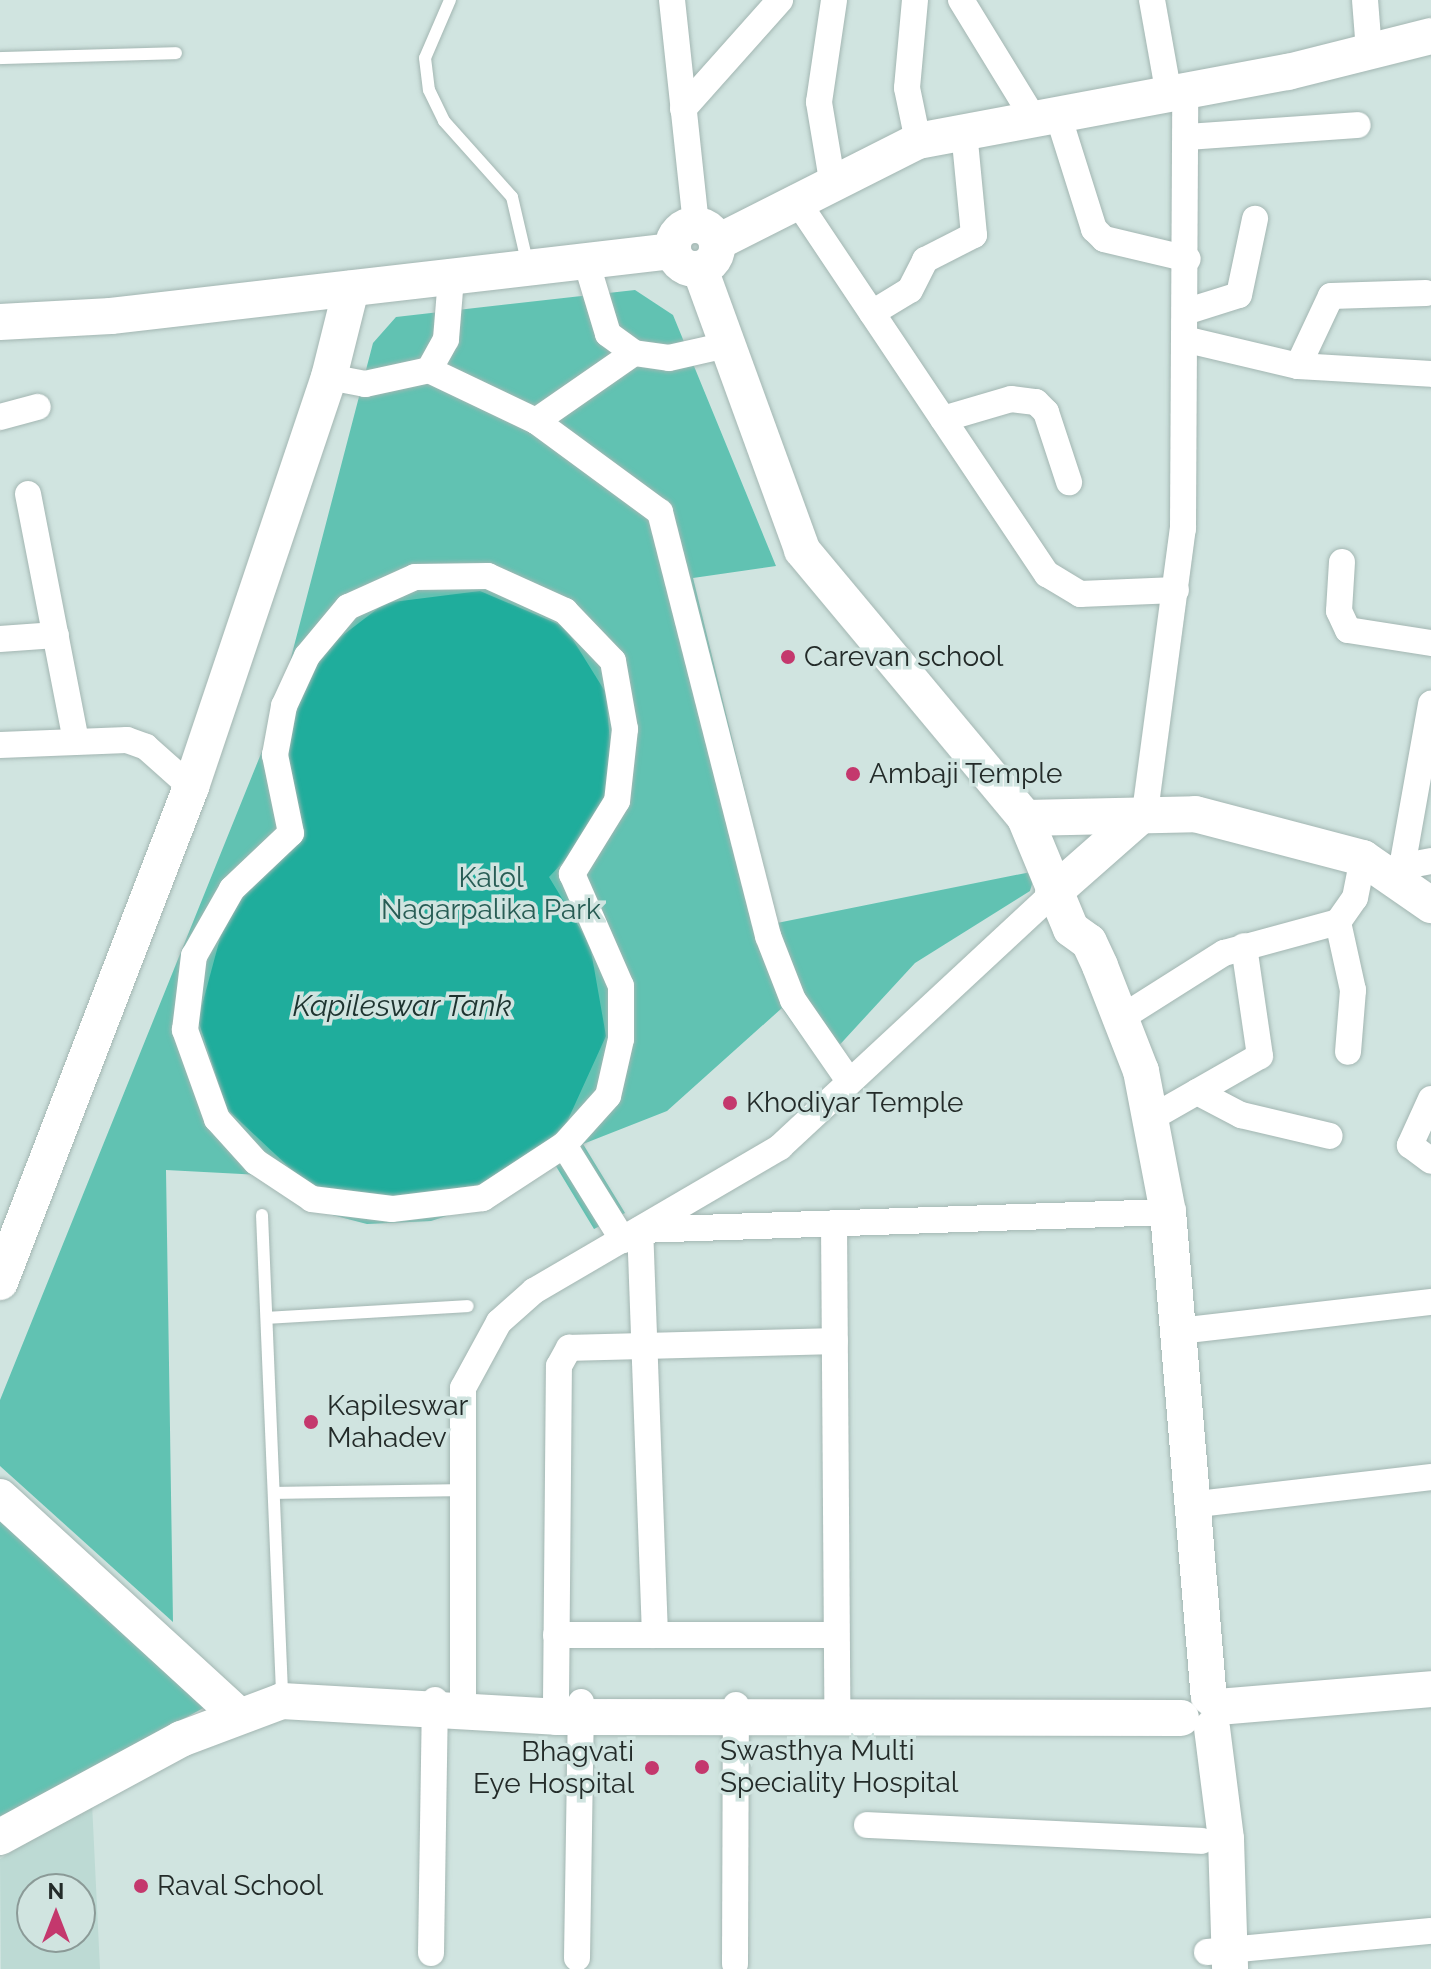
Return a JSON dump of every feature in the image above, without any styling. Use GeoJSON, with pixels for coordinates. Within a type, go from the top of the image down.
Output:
{"type":"FeatureCollection","features":[{"type":"Feature","properties":{"kind":"street"},"geometry":{"type":"LineString","coordinates":[[672,0],[697,247],[802,550],[1025,818],[1053,893],[1071,929],[1089,942],[1121,1018],[1153,1117],[1156,1213],[1218,1960]]}},
{"type":"Feature","properties":{"kind":"street"},"geometry":{"type":"LineString","coordinates":[[683,109],[780,0]]}},
{"type":"Feature","properties":{"kind":"street"},"geometry":{"type":"LineString","coordinates":[[832,180],[819,102],[834,0]]}},
{"type":"Feature","properties":{"kind":"street"},"geometry":{"type":"LineString","coordinates":[[915,0],[907,88],[918,141]]}},
{"type":"Feature","properties":{"kind":"street"},"geometry":{"type":"LineString","coordinates":[[961,0],[1046,117],[1094,229],[1117,243],[1188,259]]}},
{"type":"Feature","properties":{"kind":"street"},"geometry":{"type":"LineString","coordinates":[[431,1953],[435,1705],[462,1490],[463,1388],[499,1322],[524,1298],[780,1147],[1053,893],[1145,812],[1176,590],[1188,340],[1186,137],[1152,0]]}},
{"type":"Feature","properties":{"kind":"street"},"geometry":{"type":"LineString","coordinates":[[1365,0],[1369,51]]}},
{"type":"Feature","properties":{"kind":"street"},"geometry":{"type":"LineString","coordinates":[[0,322],[351,289],[697,247],[918,141],[1177,94],[1431,36]]}},
{"type":"Feature","properties":{"kind":"street"},"geometry":{"type":"LineString","coordinates":[[1186,137],[1358,125]]}},
{"type":"Feature","properties":{"kind":"street"},"geometry":{"type":"LineString","coordinates":[[872,313],[910,290],[925,260],[974,235],[964,131]]}},
{"type":"Feature","properties":{"kind":"street"},"geometry":{"type":"LineString","coordinates":[[795,198],[943,419],[1061,587],[1080,594],[1176,590]]}},
{"type":"Feature","properties":{"kind":"street"},"geometry":{"type":"LineString","coordinates":[[1188,311],[1239,295],[1255,219]]}},
{"type":"Feature","properties":{"kind":"street"},"geometry":{"type":"LineString","coordinates":[[586,261],[591,298],[608,334],[634,353],[669,358],[731,344]]}},
{"type":"Feature","properties":{"kind":"street"},"geometry":{"type":"LineString","coordinates":[[429,370],[446,339],[451,278]]}},
{"type":"Feature","properties":{"kind":"street"},"geometry":{"type":"LineString","coordinates":[[0,1282],[191,787],[329,377],[351,289]]}},
{"type":"Feature","properties":{"kind":"street"},"geometry":{"type":"LineString","coordinates":[[1298,366],[1331,296],[1426,293]]}},
{"type":"Feature","properties":{"kind":"street"},"geometry":{"type":"LineString","coordinates":[[1188,340],[1298,366],[1431,374]]}},
{"type":"Feature","properties":{"kind":"street"},"geometry":{"type":"LineString","coordinates":[[536,421],[634,353]]}},
{"type":"Feature","properties":{"kind":"street"},"geometry":{"type":"LineString","coordinates":[[329,377],[365,384],[429,370],[536,421],[660,512],[768,936],[793,1000],[849,1081]]}},
{"type":"Feature","properties":{"kind":"street"},"geometry":{"type":"LineString","coordinates":[[943,419],[1011,399],[1036,402],[1046,412],[1069,482]]}},
{"type":"Feature","properties":{"kind":"street"},"geometry":{"type":"LineString","coordinates":[[0,417],[38,407]]}},
{"type":"Feature","properties":{"kind":"street"},"geometry":{"type":"LineString","coordinates":[[28,494],[76,740]]}},
{"type":"Feature","properties":{"kind":"street"},"geometry":{"type":"LineString","coordinates":[[1342,562],[1339,611],[1348,630],[1431,643]]}},
{"type":"Feature","properties":{"kind":"street"},"geometry":{"type":"LineString","coordinates":[[488,576],[565,611],[613,661],[625,729],[617,801],[572,874],[621,986],[621,1039],[608,1096],[564,1145],[483,1198],[392,1209],[312,1199],[256,1162],[217,1119],[185,1030],[194,956],[232,889],[291,833],[275,755],[284,706],[307,656],[348,607],[415,577],[488,576]]}},
{"type":"Feature","properties":{"kind":"street"},"geometry":{"type":"LineString","coordinates":[[0,639],[56,635]]}},
{"type":"Feature","properties":{"kind":"street"},"geometry":{"type":"LineString","coordinates":[[1121,1018],[1244,946],[1338,922],[1385,865],[1431,704]]}},
{"type":"Feature","properties":{"kind":"street"},"geometry":{"type":"LineString","coordinates":[[0,745],[76,740],[146,747],[191,787]]}},
{"type":"Feature","properties":{"kind":"street"},"geometry":{"type":"LineString","coordinates":[[1025,818],[1145,812],[1195,814],[1385,865],[1431,861]]}},
{"type":"Feature","properties":{"kind":"street"},"geometry":{"type":"LineString","coordinates":[[1385,865],[1431,905]]}},
{"type":"Feature","properties":{"kind":"street"},"geometry":{"type":"LineString","coordinates":[[1338,922],[1353,990],[1348,1052]]}},
{"type":"Feature","properties":{"kind":"street"},"geometry":{"type":"LineString","coordinates":[[1071,929],[1068,948],[1119,1078],[1156,1213],[1179,1331],[1198,1504],[1202,1841],[1218,1960]]}},
{"type":"Feature","properties":{"kind":"street"},"geometry":{"type":"LineString","coordinates":[[1153,1117],[1251,1063],[1263,1048],[1244,946]]}},
{"type":"Feature","properties":{"kind":"street"},"geometry":{"type":"LineString","coordinates":[[1197,1092],[1241,1115],[1330,1136]]}},
{"type":"Feature","properties":{"kind":"street"},"geometry":{"type":"LineString","coordinates":[[1431,1099],[1410,1145],[1431,1161]]}},
{"type":"Feature","properties":{"kind":"street"},"geometry":{"type":"LineString","coordinates":[[564,1145],[631,1235],[644,1342],[655,1635]]}},
{"type":"Feature","properties":{"kind":"street"},"geometry":{"type":"LineString","coordinates":[[631,1235],[834,1223],[1156,1213]]}},
{"type":"Feature","properties":{"kind":"street"},"geometry":{"type":"LineString","coordinates":[[834,1223],[837,1706]]}},
{"type":"Feature","properties":{"kind":"street"},"geometry":{"type":"LineString","coordinates":[[1179,1331],[1431,1302]]}},
{"type":"Feature","properties":{"kind":"street"},"geometry":{"type":"LineString","coordinates":[[577,1958],[572,1707],[556,1635],[559,1366],[579,1344],[835,1341]]}},
{"type":"Feature","properties":{"kind":"street"},"geometry":{"type":"LineString","coordinates":[[1198,1504],[1431,1477]]}},
{"type":"Feature","properties":{"kind":"street"},"geometry":{"type":"LineString","coordinates":[[0,1497],[237,1714]]}},
{"type":"Feature","properties":{"kind":"street"},"geometry":{"type":"LineString","coordinates":[[556,1635],[836,1635]]}},
{"type":"Feature","properties":{"kind":"street"},"geometry":{"type":"LineString","coordinates":[[0,1837],[237,1714],[282,1701],[736,1712],[1199,1711],[1431,1689]]}},
{"type":"Feature","properties":{"kind":"street"},"geometry":{"type":"LineString","coordinates":[[736,1712],[837,1706],[1199,1711]]}},
{"type":"Feature","properties":{"kind":"street"},"geometry":{"type":"LineString","coordinates":[[735,1964],[736,1712]]}},
{"type":"Feature","properties":{"kind":"street"},"geometry":{"type":"LineString","coordinates":[[867,1825],[1202,1841]]}},
{"type":"Feature","properties":{"kind":"street"},"geometry":{"type":"LineString","coordinates":[[1218,1960],[1431,1931]]}},
{"type":"Feature","properties":{"kind":"lane"},"geometry":{"type":"LineString","coordinates":[[450,0],[425,58],[429,90],[444,121],[512,197],[528,269]]}},
{"type":"Feature","properties":{"kind":"lane"},"geometry":{"type":"LineString","coordinates":[[0,58],[176,53]]}},
{"type":"Feature","properties":{"kind":"lane"},"geometry":{"type":"LineString","coordinates":[[262,1215],[282,1701]]}},
{"type":"Feature","properties":{"kind":"lane"},"geometry":{"type":"LineString","coordinates":[[267,1318],[468,1306]]}},
{"type":"Feature","properties":{"kind":"lane"},"geometry":{"type":"LineString","coordinates":[[275,1493],[462,1490]]}},
{"type":"Feature","properties":{"kind":"shaded area"},"geometry":{"type":"Polygon","coordinates":[[[92,1803],[95,1873],[16,1873],[16,1953],[96,1953],[96,1886],[100,1969],[1,1969],[0,1859],[92,1803]]]}},
{"type":"Feature","properties":{"kind":"green space","name":"Kalol Nagarpalika Park"},"geometry":{"type":"Polygon","coordinates":[[[635,290],[673,315],[776,566],[693,578],[777,923],[1036,871],[1030,891],[915,963],[822,1064],[782,1008],[667,1111],[583,1144],[625,1213],[594,1229],[551,1158],[490,1202],[431,1221],[367,1224],[301,1207],[259,1175],[166,1170],[173,1622],[0,1466],[0,1400],[275,719],[373,343],[396,317],[635,290]]]}},
{"type":"Feature","properties":{"kind":"green space"},"geometry":{"type":"Polygon","coordinates":[[[0,1521],[209,1705],[0,1818],[0,1521]]]}},
{"type":"Feature","properties":{"kind":"water","name":"Kapileswar Tank"},"geometry":{"type":"Polygon","coordinates":[[[480,591],[565,627],[606,693],[613,780],[579,845],[549,877],[590,945],[606,1036],[566,1124],[507,1179],[397,1200],[309,1186],[227,1109],[198,1020],[229,905],[304,838],[283,745],[317,655],[385,603],[480,591]]]}},
{"type":"Feature","properties":{"kind":"place","name":"Carevan school"},"geometry":{"type":"Point","coordinates":[788,657]}},
{"type":"Feature","properties":{"kind":"place","name":"Ambaji Temple"},"geometry":{"type":"Point","coordinates":[853,774]}},
{"type":"Feature","properties":{"kind":"place","name":"Khodiyar Temple"},"geometry":{"type":"Point","coordinates":[730,1103]}},
{"type":"Feature","properties":{"kind":"place","name":"Kapileswar Mahadev"},"geometry":{"type":"Point","coordinates":[311,1422]}},
{"type":"Feature","properties":{"kind":"place","name":"Swasthya Multi Speciality Hospital"},"geometry":{"type":"Point","coordinates":[702,1767]}},
{"type":"Feature","properties":{"kind":"place","name":"Bhagvati Eye Hospital"},"geometry":{"type":"Point","coordinates":[652,1768]}},
{"type":"Feature","properties":{"kind":"place","name":"Raval School"},"geometry":{"type":"Point","coordinates":[141,1886]}}]}
